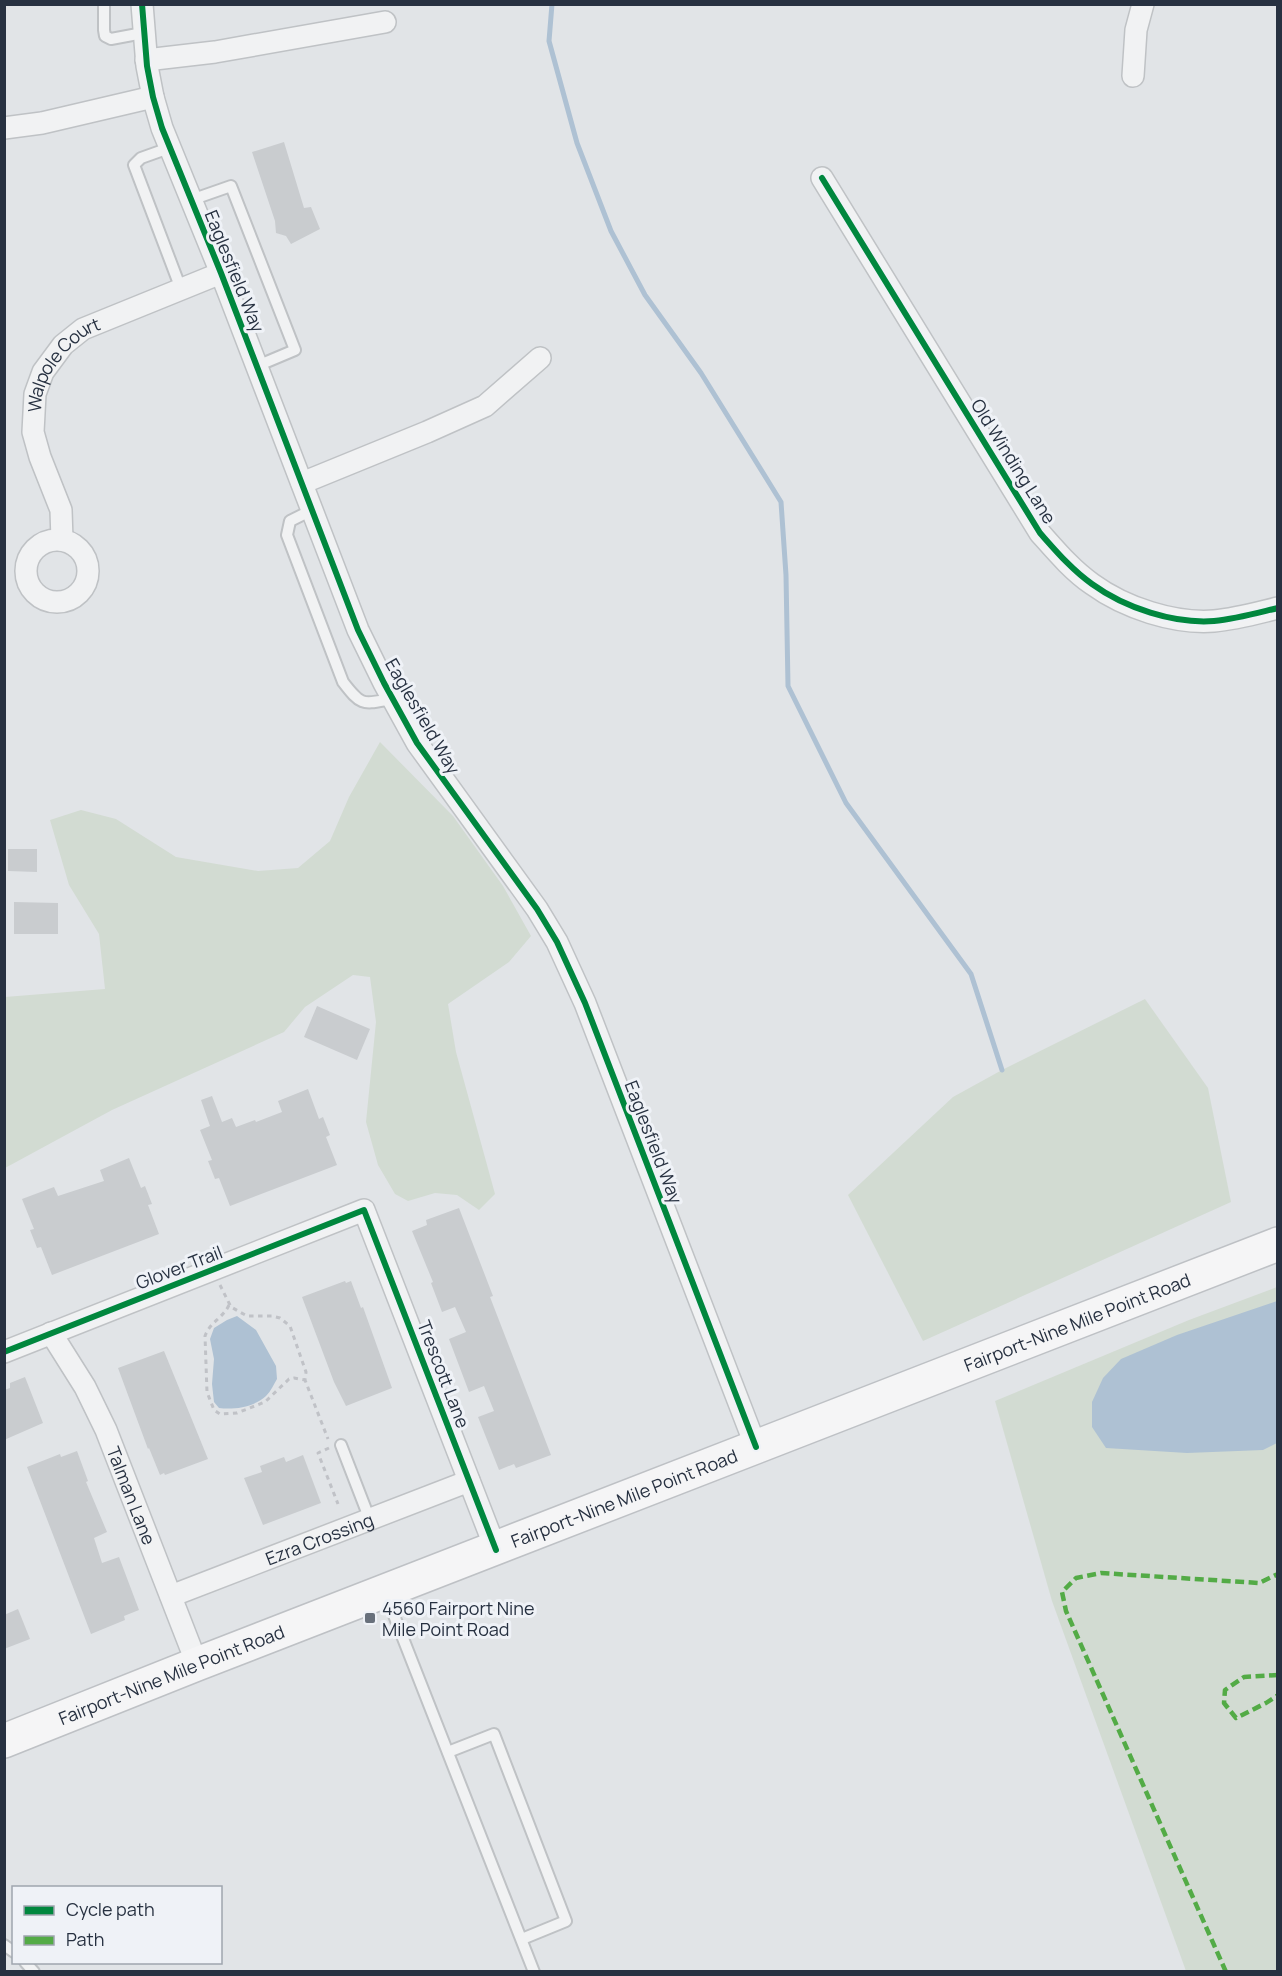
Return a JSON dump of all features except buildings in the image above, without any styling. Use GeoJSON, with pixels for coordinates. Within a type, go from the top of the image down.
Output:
{"type":"FeatureCollection","features":[{"type":"Feature","properties":{"kind":"main road","name":"Fairport-Nine Mile Point Road"},"geometry":{"type":"LineString","coordinates":[[4,1741],[1278,1245]]}},
{"type":"Feature","properties":{"kind":"street","name":"Eaglesfield Way"},"geometry":{"type":"LineString","coordinates":[[142,4],[146,60],[153,97],[169,147],[221,273],[358,630],[392,699],[423,752],[537,909],[557,942],[585,1003],[756,1447]]}},
{"type":"Feature","properties":{"kind":"street"},"geometry":{"type":"LineString","coordinates":[[1133,76],[1136,30],[1143,4]]}},
{"type":"Feature","properties":{"kind":"street"},"geometry":{"type":"LineString","coordinates":[[146,60],[215,52],[385,22]]}},
{"type":"Feature","properties":{"kind":"street"},"geometry":{"type":"LineString","coordinates":[[4,128],[42,123],[153,97]]}},
{"type":"Feature","properties":{"kind":"street","name":"Old Winding Lane"},"geometry":{"type":"LineString","coordinates":[[822,178],[1040,533],[1068,564],[1092,584],[1117,599],[1168,616],[1214,621],[1278,608]]}},
{"type":"Feature","properties":{"kind":"street","name":"Walpole Court"},"geometry":{"type":"LineString","coordinates":[[62,540],[61,510],[40,457],[33,432],[35,394],[43,372],[63,345],[83,329],[221,273]]}},
{"type":"Feature","properties":{"kind":"street"},"geometry":{"type":"LineString","coordinates":[[302,483],[486,406],[540,358]]}},
{"type":"Feature","properties":{"kind":"street","name":"Glover Trail"},"geometry":{"type":"LineString","coordinates":[[4,1352],[364,1210]]}},
{"type":"Feature","properties":{"kind":"street","name":"Trescott Lane"},"geometry":{"type":"LineString","coordinates":[[364,1210],[496,1550]]}},
{"type":"Feature","properties":{"kind":"street","name":"Talman Lane"},"geometry":{"type":"LineString","coordinates":[[51,1333],[85,1387],[106,1430],[197,1664]]}},
{"type":"Feature","properties":{"kind":"street","name":"Ezra Crossing"},"geometry":{"type":"LineString","coordinates":[[171,1596],[469,1481]]}},
{"type":"Feature","properties":{"kind":"lane"},"geometry":{"type":"LineString","coordinates":[[104,4],[105,36],[111,39],[143,33]]}},
{"type":"Feature","properties":{"kind":"lane"},"geometry":{"type":"LineString","coordinates":[[169,147],[141,158],[134,165],[181,289]]}},
{"type":"Feature","properties":{"kind":"lane"},"geometry":{"type":"LineString","coordinates":[[191,200],[231,186],[295,350],[257,366]]}},
{"type":"Feature","properties":{"kind":"lane"},"geometry":{"type":"LineString","coordinates":[[312,510],[290,521],[288,535],[343,682],[356,700],[366,704],[392,699]]}},
{"type":"Feature","properties":{"kind":"lane"},"geometry":{"type":"LineString","coordinates":[[341,1445],[370,1520]]}},
{"type":"Feature","properties":{"kind":"lane"},"geometry":{"type":"LineString","coordinates":[[385,1592],[534,1971]]}},
{"type":"Feature","properties":{"kind":"lane"},"geometry":{"type":"LineString","coordinates":[[448,1752],[494,1734],[566,1921],[522,1940]]}},
{"type":"Feature","properties":{"kind":"path"},"geometry":{"type":"LineString","coordinates":[[213,1269],[229,1305],[247,1316],[272,1316],[286,1322],[293,1331],[306,1372],[305,1380],[330,1444],[328,1449],[318,1452],[338,1504]]}},
{"type":"Feature","properties":{"kind":"path"},"geometry":{"type":"LineString","coordinates":[[229,1305],[225,1314],[208,1328],[205,1335],[207,1392],[214,1410],[220,1414],[237,1413],[265,1402],[288,1380],[294,1378],[305,1380]]}},
{"type":"Feature","properties":{"kind":"shaded area"},"geometry":{"type":"Polygon","coordinates":[[[380,742],[453,816],[503,886],[531,936],[509,962],[448,1004],[456,1052],[495,1194],[479,1210],[457,1195],[435,1193],[408,1201],[395,1194],[378,1165],[366,1122],[376,1022],[370,977],[353,975],[305,1007],[284,1032],[112,1110],[5,1168],[5,997],[105,989],[99,934],[69,885],[50,820],[81,810],[116,819],[176,857],[258,871],[298,868],[330,841],[349,797],[380,742]]]}},
{"type":"Feature","properties":{"kind":"shaded area"},"geometry":{"type":"Polygon","coordinates":[[[1145,999],[1208,1088],[1231,1202],[923,1341],[848,1195],[953,1097],[1145,999]]]}},
{"type":"Feature","properties":{"kind":"shaded area"},"geometry":{"type":"Polygon","coordinates":[[[1277,1287],[1277,1971],[1186,1971],[1052,1601],[995,1401],[1189,1320],[1277,1287]]]}},
{"type":"Feature","properties":{"kind":"water"},"geometry":{"type":"Polygon","coordinates":[[[1277,1301],[1277,1443],[1263,1450],[1187,1453],[1106,1448],[1092,1427],[1092,1402],[1103,1378],[1121,1359],[1177,1335],[1277,1301]]]}},
{"type":"Feature","properties":{"kind":"water"},"geometry":{"type":"Polygon","coordinates":[[[237,1316],[256,1330],[276,1366],[277,1379],[268,1394],[256,1403],[231,1409],[219,1408],[214,1402],[212,1384],[214,1359],[210,1339],[214,1328],[237,1316]]]}},
{"type":"Feature","properties":{"kind":"waterway"},"geometry":{"type":"LineString","coordinates":[[552,4],[549,41],[577,143],[611,231],[645,295],[701,373],[781,502],[786,575],[788,686],[846,803],[971,974],[1002,1070]]}},
{"type":"Feature","properties":{"kind":"marked path"},"geometry":{"type":"LineString","coordinates":[[1226,1972],[1066,1611],[1062,1592],[1076,1578],[1101,1573],[1259,1583],[1278,1574]]}},
{"type":"Feature","properties":{"kind":"marked path"},"geometry":{"type":"LineString","coordinates":[[1278,1675],[1244,1677],[1225,1690],[1224,1703],[1236,1718],[1278,1695]]}},
{"type":"Feature","properties":{"kind":"cycle path"},"geometry":{"type":"LineString","coordinates":[[142,4],[147,66],[162,128],[221,273],[358,630],[417,743],[537,909],[557,942],[585,1003],[756,1447]]}},
{"type":"Feature","properties":{"kind":"cycle path"},"geometry":{"type":"LineString","coordinates":[[822,178],[1040,533],[1071,566],[1105,593],[1150,613],[1167,617],[1214,621],[1278,608]]}},
{"type":"Feature","properties":{"kind":"cycle path"},"geometry":{"type":"LineString","coordinates":[[4,1352],[364,1210],[496,1550]]}},
{"type":"Feature","properties":{"kind":"place","name":"4560 Fairport Nine Mile Point Road"},"geometry":{"type":"Point","coordinates":[370,1618]}}]}
